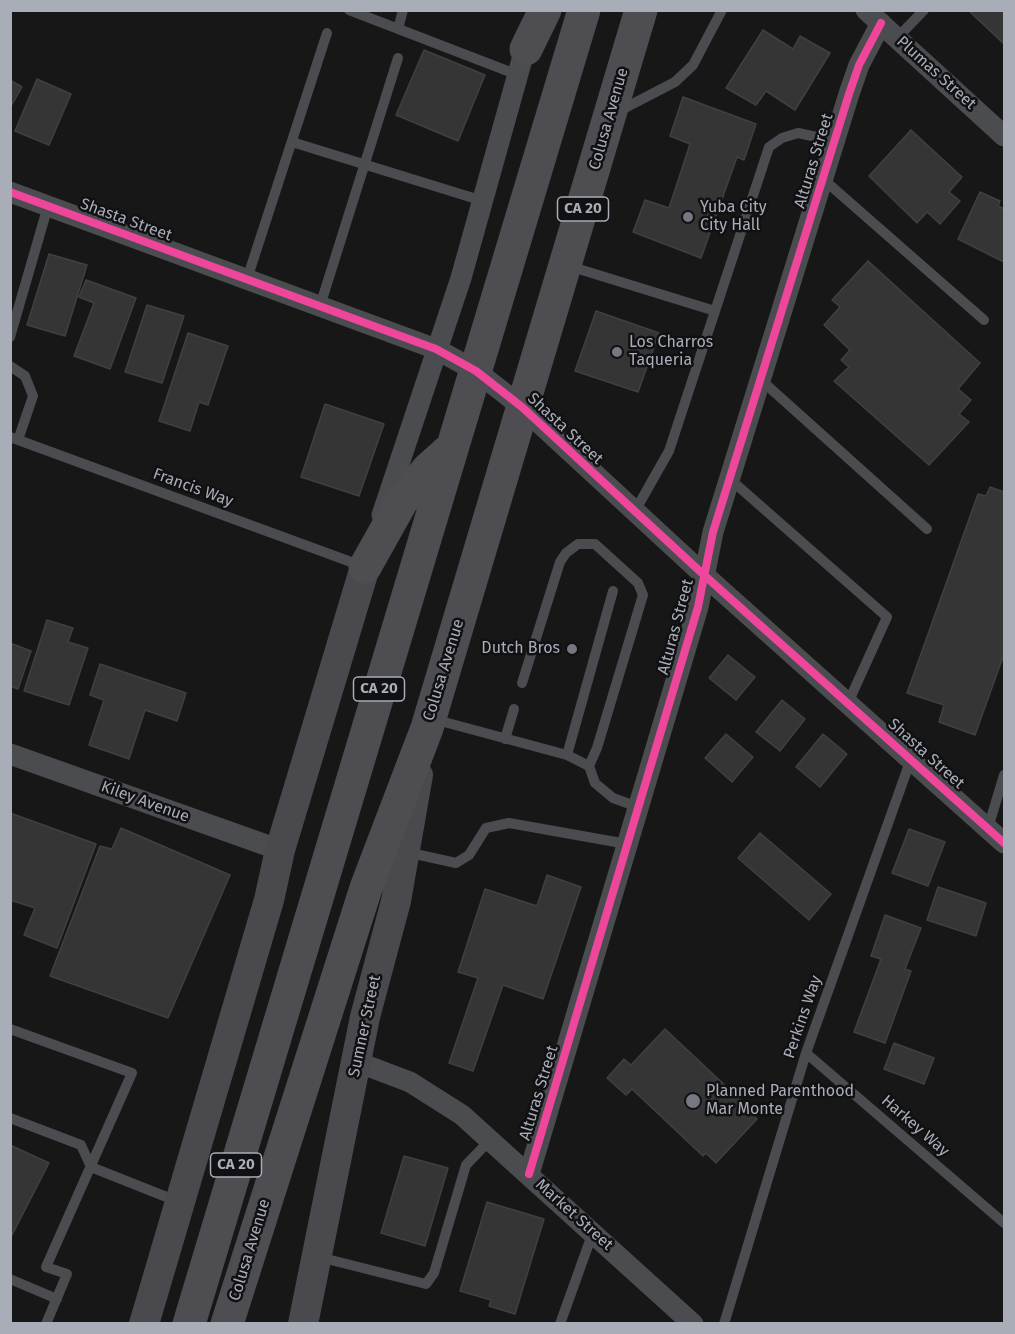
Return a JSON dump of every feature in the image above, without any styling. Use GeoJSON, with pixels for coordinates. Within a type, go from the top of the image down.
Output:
{"type":"FeatureCollection","features":[{"type":"Feature","properties":{"kind":"highway"},"geometry":{"type":"LineString","coordinates":[[522,62],[545,10]]}},
{"type":"Feature","properties":{"kind":"highway","name":"CA 20"},"geometry":{"type":"LineString","coordinates":[[189,1323],[584,10]]}},
{"type":"Feature","properties":{"kind":"highway","name":"Colusa Avenue"},"geometry":{"type":"LineString","coordinates":[[227,1323],[366,888],[428,723],[641,10]]}},
{"type":"Feature","properties":{"kind":"highway"},"geometry":{"type":"LineString","coordinates":[[365,567],[402,501],[428,470],[452,448]]}},
{"type":"Feature","properties":{"kind":"main road"},"geometry":{"type":"LineString","coordinates":[[144,1323],[269,900],[280,850],[365,567]]}},
{"type":"Feature","properties":{"kind":"main road","name":"Sumner Street"},"geometry":{"type":"LineString","coordinates":[[303,1323],[376,970],[396,901],[428,723]]}},
{"type":"Feature","properties":{"kind":"street"},"geometry":{"type":"LineString","coordinates":[[365,567],[461,278],[522,62],[534,10]]}},
{"type":"Feature","properties":{"kind":"street","name":"Plumas Street"},"geometry":{"type":"LineString","coordinates":[[874,17],[1005,136]]}},
{"type":"Feature","properties":{"kind":"street","name":"Alturas Street"},"geometry":{"type":"LineString","coordinates":[[529,1174],[698,607],[713,532],[874,17]]}},
{"type":"Feature","properties":{"kind":"street","name":"Shasta Street"},"geometry":{"type":"LineString","coordinates":[[10,192],[436,349],[476,371],[522,407],[704,575],[1005,843]]}},
{"type":"Feature","properties":{"kind":"street","name":"Kiley Avenue"},"geometry":{"type":"LineString","coordinates":[[10,754],[280,850]]}},
{"type":"Feature","properties":{"kind":"street","name":"Market Street"},"geometry":{"type":"LineString","coordinates":[[357,1062],[410,1082],[437,1098],[529,1174],[693,1323]]}},
{"type":"Feature","properties":{"kind":"lane"},"geometry":{"type":"LineString","coordinates":[[349,10],[398,29],[522,62]]}},
{"type":"Feature","properties":{"kind":"lane"},"geometry":{"type":"LineString","coordinates":[[398,29],[403,10]]}},
{"type":"Feature","properties":{"kind":"lane"},"geometry":{"type":"LineString","coordinates":[[610,115],[648,97],[681,76],[693,65],[722,10]]}},
{"type":"Feature","properties":{"kind":"lane"},"geometry":{"type":"LineString","coordinates":[[897,38],[924,10]]}},
{"type":"Feature","properties":{"kind":"lane"},"geometry":{"type":"LineString","coordinates":[[247,279],[327,33]]}},
{"type":"Feature","properties":{"kind":"lane"},"geometry":{"type":"LineString","coordinates":[[320,306],[398,58]]}},
{"type":"Feature","properties":{"kind":"lane"},"geometry":{"type":"LineString","coordinates":[[634,511],[669,451],[769,147],[782,138],[798,133],[835,141]]}},
{"type":"Feature","properties":{"kind":"lane"},"geometry":{"type":"LineString","coordinates":[[292,142],[483,201]]}},
{"type":"Feature","properties":{"kind":"lane"},"geometry":{"type":"LineString","coordinates":[[823,179],[984,320]]}},
{"type":"Feature","properties":{"kind":"lane"},"geometry":{"type":"LineString","coordinates":[[10,337],[48,206]]}},
{"type":"Feature","properties":{"kind":"lane"},"geometry":{"type":"LineString","coordinates":[[566,265],[716,311]]}},
{"type":"Feature","properties":{"kind":"lane"},"geometry":{"type":"LineString","coordinates":[[10,366],[25,376],[33,396],[14,439]]}},
{"type":"Feature","properties":{"kind":"lane"},"geometry":{"type":"LineString","coordinates":[[761,380],[927,529]]}},
{"type":"Feature","properties":{"kind":"lane","name":"Francis Way"},"geometry":{"type":"LineString","coordinates":[[14,439],[365,567]]}},
{"type":"Feature","properties":{"kind":"lane"},"geometry":{"type":"LineString","coordinates":[[731,480],[887,617],[848,704]]}},
{"type":"Feature","properties":{"kind":"lane"},"geometry":{"type":"LineString","coordinates":[[522,684],[560,562],[566,553],[578,544],[595,544],[638,583],[644,595],[597,748],[589,766],[595,783],[613,798],[638,807]]}},
{"type":"Feature","properties":{"kind":"lane"},"geometry":{"type":"LineString","coordinates":[[567,755],[613,591]]}},
{"type":"Feature","properties":{"kind":"lane"},"geometry":{"type":"LineString","coordinates":[[505,739],[514,709]]}},
{"type":"Feature","properties":{"kind":"lane"},"geometry":{"type":"LineString","coordinates":[[428,723],[567,755],[589,766]]}},
{"type":"Feature","properties":{"kind":"lane","name":"Perkins Way"},"geometry":{"type":"LineString","coordinates":[[724,1323],[806,1053],[911,759]]}},
{"type":"Feature","properties":{"kind":"lane"},"geometry":{"type":"LineString","coordinates":[[988,828],[1005,775]]}},
{"type":"Feature","properties":{"kind":"lane"},"geometry":{"type":"LineString","coordinates":[[405,852],[456,863],[469,855],[486,828],[509,823],[627,844]]}},
{"type":"Feature","properties":{"kind":"lane"},"geometry":{"type":"LineString","coordinates":[[10,1029],[132,1073],[46,1267],[67,1274],[46,1323]]}},
{"type":"Feature","properties":{"kind":"lane","name":"Harkey Way"},"geometry":{"type":"LineString","coordinates":[[806,1053],[1005,1223]]}},
{"type":"Feature","properties":{"kind":"lane"},"geometry":{"type":"LineString","coordinates":[[10,1118],[81,1145],[92,1167],[180,1202]]}},
{"type":"Feature","properties":{"kind":"lane"},"geometry":{"type":"LineString","coordinates":[[316,1256],[426,1284],[434,1273],[466,1165],[490,1140]]}},
{"type":"Feature","properties":{"kind":"lane"},"geometry":{"type":"LineString","coordinates":[[560,1323],[593,1232]]}},
{"type":"Feature","properties":{"kind":"lane"},"geometry":{"type":"LineString","coordinates":[[10,1280],[57,1299]]}},
{"type":"Feature","properties":{"kind":"building"},"geometry":{"type":"Polygon","coordinates":[[[968,10],[1004,10],[1004,44],[968,10]]]}},
{"type":"Feature","properties":{"kind":"building"},"geometry":{"type":"Polygon","coordinates":[[[763,30],[793,49],[800,36],[830,53],[795,110],[766,91],[756,105],[726,88],[763,30]]]}},
{"type":"Feature","properties":{"kind":"building"},"geometry":{"type":"Polygon","coordinates":[[[424,50],[485,75],[458,141],[396,115],[424,50]]]}},
{"type":"Feature","properties":{"kind":"building"},"geometry":{"type":"Polygon","coordinates":[[[37,79],[71,94],[49,145],[15,131],[37,79]]]}},
{"type":"Feature","properties":{"kind":"building"},"geometry":{"type":"Polygon","coordinates":[[[10,80],[22,87],[10,108],[10,80]]]}},
{"type":"Feature","properties":{"kind":"building"},"geometry":{"type":"Polygon","coordinates":[[[683,97],[756,124],[744,160],[737,157],[701,258],[633,232],[645,200],[669,208],[690,144],[670,136],[683,97]]]}},
{"type":"Feature","properties":{"kind":"building"},"geometry":{"type":"Polygon","coordinates":[[[911,130],[962,177],[949,192],[960,201],[940,224],[927,212],[917,223],[869,176],[911,130]]]}},
{"type":"Feature","properties":{"kind":"building"},"geometry":{"type":"Polygon","coordinates":[[[980,192],[1000,201],[998,206],[1004,209],[1004,262],[958,239],[980,192]]]}},
{"type":"Feature","properties":{"kind":"building"},"geometry":{"type":"Polygon","coordinates":[[[49,254],[87,265],[65,336],[27,325],[49,254]]]}},
{"type":"Feature","properties":{"kind":"building"},"geometry":{"type":"Polygon","coordinates":[[[868,261],[980,363],[958,389],[971,400],[959,414],[969,422],[929,465],[834,381],[849,367],[841,360],[850,350],[824,325],[840,307],[832,300],[868,261]]]}},
{"type":"Feature","properties":{"kind":"building"},"geometry":{"type":"Polygon","coordinates":[[[86,280],[136,298],[110,369],[74,356],[94,303],[79,297],[86,280]]]}},
{"type":"Feature","properties":{"kind":"building"},"geometry":{"type":"Polygon","coordinates":[[[147,305],[184,316],[162,383],[125,372],[147,305]]]}},
{"type":"Feature","properties":{"kind":"building","name":"Los Charros Taqueria"},"geometry":{"type":"Polygon","coordinates":[[[596,311],[659,333],[638,392],[575,371],[596,311]]]}},
{"type":"Feature","properties":{"kind":"building"},"geometry":{"type":"Polygon","coordinates":[[[188,333],[228,346],[208,405],[199,402],[190,431],[159,421],[188,333]]]}},
{"type":"Feature","properties":{"kind":"building"},"geometry":{"type":"Polygon","coordinates":[[[325,404],[384,424],[359,496],[301,477],[325,404]]]}},
{"type":"Feature","properties":{"kind":"building"},"geometry":{"type":"Polygon","coordinates":[[[990,487],[1004,492],[1004,654],[975,735],[939,722],[944,705],[907,693],[978,494],[986,496],[990,487]]]}},
{"type":"Feature","properties":{"kind":"building"},"geometry":{"type":"Polygon","coordinates":[[[47,620],[73,628],[68,642],[88,648],[69,705],[24,691],[47,620]]]}},
{"type":"Feature","properties":{"kind":"building"},"geometry":{"type":"Polygon","coordinates":[[[10,643],[31,651],[18,689],[10,686],[10,643]]]}},
{"type":"Feature","properties":{"kind":"building"},"geometry":{"type":"Polygon","coordinates":[[[728,655],[755,677],[736,700],[709,678],[728,655]]]}},
{"type":"Feature","properties":{"kind":"building"},"geometry":{"type":"Polygon","coordinates":[[[100,664],[186,693],[177,721],[145,710],[129,759],[89,745],[104,700],[90,695],[100,664]]]}},
{"type":"Feature","properties":{"kind":"building"},"geometry":{"type":"Polygon","coordinates":[[[782,700],[805,719],[780,751],[756,732],[782,700]]]}},
{"type":"Feature","properties":{"kind":"building"},"geometry":{"type":"Polygon","coordinates":[[[726,734],[753,757],[732,782],[705,758],[726,734]]]}},
{"type":"Feature","properties":{"kind":"building"},"geometry":{"type":"Polygon","coordinates":[[[823,734],[847,754],[820,787],[796,767],[823,734]]]}},
{"type":"Feature","properties":{"kind":"building"},"geometry":{"type":"Polygon","coordinates":[[[10,813],[96,844],[57,948],[24,935],[35,908],[10,900],[10,813]]]}},
{"type":"Feature","properties":{"kind":"building"},"geometry":{"type":"Polygon","coordinates":[[[121,828],[230,875],[168,1018],[50,976],[100,846],[112,849],[121,828]]]}},
{"type":"Feature","properties":{"kind":"building"},"geometry":{"type":"Polygon","coordinates":[[[909,829],[945,842],[928,886],[892,873],[909,829]]]}},
{"type":"Feature","properties":{"kind":"building"},"geometry":{"type":"Polygon","coordinates":[[[760,833],[831,894],[809,920],[738,858],[760,833]]]}},
{"type":"Feature","properties":{"kind":"building"},"geometry":{"type":"Polygon","coordinates":[[[547,875],[581,887],[543,999],[503,985],[473,1071],[449,1063],[478,978],[458,972],[485,889],[537,906],[547,875]]]}},
{"type":"Feature","properties":{"kind":"building"},"geometry":{"type":"Polygon","coordinates":[[[938,887],[986,903],[976,936],[927,920],[938,887]]]}},
{"type":"Feature","properties":{"kind":"building"},"geometry":{"type":"Polygon","coordinates":[[[885,915],[921,928],[905,969],[911,971],[885,1043],[854,1032],[881,959],[871,956],[885,915]]]}},
{"type":"Feature","properties":{"kind":"building","name":"Planned Parenthood Mar Monte"},"geometry":{"type":"Polygon","coordinates":[[[665,1029],[748,1107],[747,1109],[757,1119],[716,1163],[706,1153],[703,1156],[632,1089],[626,1095],[607,1078],[624,1059],[631,1065],[665,1029]]]}},
{"type":"Feature","properties":{"kind":"building"},"geometry":{"type":"Polygon","coordinates":[[[894,1043],[934,1058],[924,1084],[884,1069],[894,1043]]]}},
{"type":"Feature","properties":{"kind":"building"},"geometry":{"type":"Polygon","coordinates":[[[10,1145],[49,1163],[10,1239],[10,1145]]]}},
{"type":"Feature","properties":{"kind":"building"},"geometry":{"type":"Polygon","coordinates":[[[404,1156],[448,1168],[425,1246],[381,1233],[404,1156]]]}},
{"type":"Feature","properties":{"kind":"building"},"geometry":{"type":"Polygon","coordinates":[[[487,1202],[544,1219],[515,1314],[489,1306],[491,1300],[460,1291],[487,1202]]]}},
{"type":"Feature","properties":{"kind":"cycle path"},"geometry":{"type":"LineString","coordinates":[[529,1174],[698,607],[713,532],[849,94],[859,65],[881,23]]}},
{"type":"Feature","properties":{"kind":"cycle path"},"geometry":{"type":"LineString","coordinates":[[10,192],[436,349],[476,371],[522,407],[704,575],[1004,843]]}},
{"type":"Feature","properties":{"kind":"place","name":"Yuba City City Hall"},"geometry":{"type":"Point","coordinates":[688,217]}},
{"type":"Feature","properties":{"kind":"place","name":"Los Charros Taqueria"},"geometry":{"type":"Point","coordinates":[617,352]}},
{"type":"Feature","properties":{"kind":"place","name":"Dutch Bros"},"geometry":{"type":"Point","coordinates":[572,649]}},
{"type":"Feature","properties":{"kind":"place","name":"Planned Parenthood Mar Monte"},"geometry":{"type":"Point","coordinates":[693,1101]}}]}
